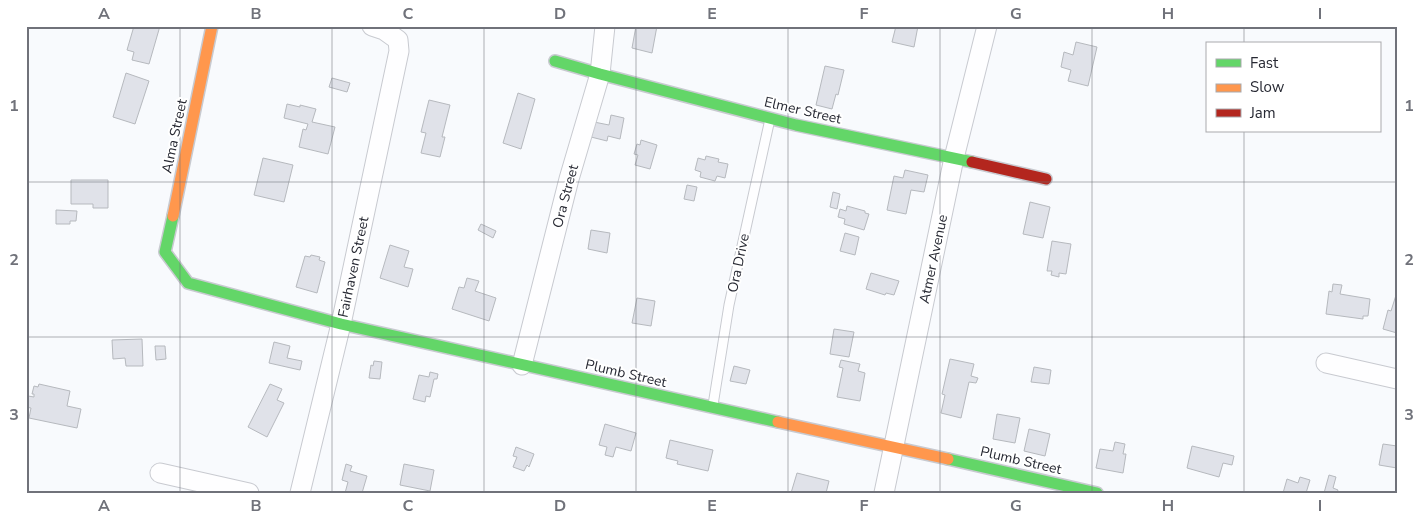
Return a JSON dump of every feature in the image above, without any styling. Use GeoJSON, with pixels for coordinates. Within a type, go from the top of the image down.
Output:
{"type":"FeatureCollection","features":[{"type":"Feature","properties":{"kind":"street","name":"Alma Street"},"geometry":{"type":"LineString","coordinates":[[165,252],[212,26]]}},
{"type":"Feature","properties":{"kind":"street","name":"Fairhaven Street"},"geometry":{"type":"LineString","coordinates":[[300,493],[341,324],[399,51],[398,40],[384,30],[372,26]]}},
{"type":"Feature","properties":{"kind":"street","name":"Ora Street"},"geometry":{"type":"LineString","coordinates":[[522,365],[569,179],[600,74],[605,26]]}},
{"type":"Feature","properties":{"kind":"street","name":"Atmer Avenue"},"geometry":{"type":"LineString","coordinates":[[884,493],[954,158],[987,26]]}},
{"type":"Feature","properties":{"kind":"street","name":"Elmer Street"},"geometry":{"type":"LineString","coordinates":[[555,60],[600,74],[770,119],[1046,179]]}},
{"type":"Feature","properties":{"kind":"street","name":"Plumb Street"},"geometry":{"type":"LineString","coordinates":[[165,252],[188,283],[341,324],[1097,493]]}},
{"type":"Feature","properties":{"kind":"street"},"geometry":{"type":"LineString","coordinates":[[1326,363],[1397,379]]}},
{"type":"Feature","properties":{"kind":"street"},"geometry":{"type":"LineString","coordinates":[[160,473],[249,493]]}},
{"type":"Feature","properties":{"kind":"lane","name":"Ora Drive"},"geometry":{"type":"LineString","coordinates":[[712,408],[729,306],[770,119]]}},
{"type":"Feature","properties":{"kind":"building"},"geometry":{"type":"Polygon","coordinates":[[[134,26],[160,26],[149,64],[132,60],[134,52],[127,50],[134,26]]]}},
{"type":"Feature","properties":{"kind":"building"},"geometry":{"type":"Polygon","coordinates":[[[636,26],[657,26],[652,53],[632,48],[636,26]]]}},
{"type":"Feature","properties":{"kind":"building"},"geometry":{"type":"Polygon","coordinates":[[[896,26],[918,26],[914,47],[892,42],[896,26]]]}},
{"type":"Feature","properties":{"kind":"building"},"geometry":{"type":"Polygon","coordinates":[[[1076,42],[1097,47],[1088,86],[1068,81],[1071,70],[1061,67],[1064,52],[1073,55],[1076,42]]]}},
{"type":"Feature","properties":{"kind":"building"},"geometry":{"type":"Polygon","coordinates":[[[825,66],[844,70],[838,95],[836,94],[832,109],[816,105],[825,66]]]}},
{"type":"Feature","properties":{"kind":"building"},"geometry":{"type":"Polygon","coordinates":[[[126,73],[149,81],[135,124],[113,117],[126,73]]]}},
{"type":"Feature","properties":{"kind":"building"},"geometry":{"type":"Polygon","coordinates":[[[332,78],[350,83],[347,92],[329,87],[332,78]]]}},
{"type":"Feature","properties":{"kind":"building"},"geometry":{"type":"Polygon","coordinates":[[[518,93],[535,99],[521,149],[503,143],[518,93]]]}},
{"type":"Feature","properties":{"kind":"building"},"geometry":{"type":"Polygon","coordinates":[[[429,100],[450,105],[442,137],[445,137],[440,157],[421,153],[426,133],[421,132],[429,100]]]}},
{"type":"Feature","properties":{"kind":"building"},"geometry":{"type":"Polygon","coordinates":[[[287,104],[316,109],[312,122],[335,127],[328,154],[299,147],[303,129],[306,130],[308,124],[284,118],[287,104]]]}},
{"type":"Feature","properties":{"kind":"building"},"geometry":{"type":"Polygon","coordinates":[[[611,115],[624,118],[620,139],[608,136],[607,141],[591,137],[594,122],[609,125],[611,115]]]}},
{"type":"Feature","properties":{"kind":"building"},"geometry":{"type":"Polygon","coordinates":[[[641,140],[657,145],[650,169],[635,165],[638,155],[634,154],[637,144],[640,145],[641,140]]]}},
{"type":"Feature","properties":{"kind":"building"},"geometry":{"type":"Polygon","coordinates":[[[706,156],[719,159],[718,162],[728,164],[725,178],[717,176],[715,181],[700,177],[701,172],[695,170],[698,158],[705,160],[706,156]]]}},
{"type":"Feature","properties":{"kind":"building"},"geometry":{"type":"Polygon","coordinates":[[[263,158],[293,165],[284,202],[254,195],[263,158]]]}},
{"type":"Feature","properties":{"kind":"building"},"geometry":{"type":"Polygon","coordinates":[[[905,170],[928,175],[924,192],[911,190],[906,214],[887,210],[894,176],[903,178],[905,170]]]}},
{"type":"Feature","properties":{"kind":"building"},"geometry":{"type":"Polygon","coordinates":[[[71,180],[108,180],[108,208],[93,208],[93,204],[71,204],[71,180]]]}},
{"type":"Feature","properties":{"kind":"building"},"geometry":{"type":"Polygon","coordinates":[[[687,185],[697,187],[694,201],[684,199],[687,185]]]}},
{"type":"Feature","properties":{"kind":"building"},"geometry":{"type":"Polygon","coordinates":[[[833,192],[840,194],[837,209],[830,207],[833,192]]]}},
{"type":"Feature","properties":{"kind":"building"},"geometry":{"type":"Polygon","coordinates":[[[1030,202],[1050,207],[1043,238],[1023,234],[1030,202]]]}},
{"type":"Feature","properties":{"kind":"building"},"geometry":{"type":"Polygon","coordinates":[[[847,206],[869,214],[864,230],[844,224],[845,219],[838,217],[840,209],[846,211],[847,206]]]}},
{"type":"Feature","properties":{"kind":"building"},"geometry":{"type":"Polygon","coordinates":[[[56,210],[77,211],[76,221],[70,221],[70,224],[56,224],[56,210]]]}},
{"type":"Feature","properties":{"kind":"building"},"geometry":{"type":"Polygon","coordinates":[[[481,224],[496,231],[493,238],[478,230],[481,224]]]}},
{"type":"Feature","properties":{"kind":"building"},"geometry":{"type":"Polygon","coordinates":[[[591,230],[610,233],[607,253],[588,249],[591,230]]]}},
{"type":"Feature","properties":{"kind":"building"},"geometry":{"type":"Polygon","coordinates":[[[845,233],[859,237],[855,255],[840,251],[845,233]]]}},
{"type":"Feature","properties":{"kind":"building"},"geometry":{"type":"Polygon","coordinates":[[[1052,241],[1071,244],[1066,274],[1059,273],[1059,277],[1051,275],[1052,271],[1047,271],[1052,241]]]}},
{"type":"Feature","properties":{"kind":"building"},"geometry":{"type":"Polygon","coordinates":[[[390,245],[409,251],[404,267],[413,269],[408,287],[380,278],[390,245]]]}},
{"type":"Feature","properties":{"kind":"building"},"geometry":{"type":"Polygon","coordinates":[[[311,255],[320,257],[319,260],[325,262],[317,293],[296,287],[305,256],[310,257],[311,255]]]}},
{"type":"Feature","properties":{"kind":"building"},"geometry":{"type":"Polygon","coordinates":[[[871,273],[899,281],[894,295],[886,293],[885,295],[866,289],[871,273]]]}},
{"type":"Feature","properties":{"kind":"building"},"geometry":{"type":"Polygon","coordinates":[[[467,278],[479,281],[475,291],[496,298],[489,321],[452,309],[459,287],[464,288],[467,278]]]}},
{"type":"Feature","properties":{"kind":"building"},"geometry":{"type":"Polygon","coordinates":[[[1333,284],[1342,285],[1340,294],[1370,299],[1368,316],[1363,316],[1363,319],[1326,314],[1329,291],[1332,292],[1333,284]]]}},
{"type":"Feature","properties":{"kind":"building"},"geometry":{"type":"Polygon","coordinates":[[[1397,292],[1397,333],[1383,329],[1388,310],[1391,311],[1397,292]]]}},
{"type":"Feature","properties":{"kind":"building"},"geometry":{"type":"Polygon","coordinates":[[[637,298],[655,301],[651,326],[632,323],[637,298]]]}},
{"type":"Feature","properties":{"kind":"building"},"geometry":{"type":"Polygon","coordinates":[[[834,329],[854,332],[849,357],[830,354],[834,329]]]}},
{"type":"Feature","properties":{"kind":"building"},"geometry":{"type":"Polygon","coordinates":[[[142,339],[143,366],[126,366],[125,358],[113,359],[112,340],[142,339]]]}},
{"type":"Feature","properties":{"kind":"building"},"geometry":{"type":"Polygon","coordinates":[[[274,342],[290,346],[287,358],[302,361],[300,370],[269,363],[274,342]]]}},
{"type":"Feature","properties":{"kind":"building"},"geometry":{"type":"Polygon","coordinates":[[[155,346],[165,346],[166,359],[156,360],[155,346]]]}},
{"type":"Feature","properties":{"kind":"building"},"geometry":{"type":"Polygon","coordinates":[[[950,359],[974,364],[971,376],[978,378],[976,383],[969,382],[961,418],[941,413],[945,395],[942,394],[950,359]]]}},
{"type":"Feature","properties":{"kind":"building"},"geometry":{"type":"Polygon","coordinates":[[[841,360],[860,364],[858,371],[865,373],[860,401],[837,397],[843,368],[839,367],[841,360]]]}},
{"type":"Feature","properties":{"kind":"building"},"geometry":{"type":"Polygon","coordinates":[[[374,361],[382,362],[380,379],[369,378],[371,365],[373,366],[374,361]]]}},
{"type":"Feature","properties":{"kind":"building"},"geometry":{"type":"Polygon","coordinates":[[[734,366],[750,370],[746,384],[730,381],[734,366]]]}},
{"type":"Feature","properties":{"kind":"building"},"geometry":{"type":"Polygon","coordinates":[[[1034,367],[1051,370],[1049,384],[1031,382],[1034,367]]]}},
{"type":"Feature","properties":{"kind":"building"},"geometry":{"type":"Polygon","coordinates":[[[430,372],[438,374],[437,379],[434,379],[430,397],[426,396],[425,402],[413,399],[419,375],[429,377],[430,372]]]}},
{"type":"Feature","properties":{"kind":"building"},"geometry":{"type":"Polygon","coordinates":[[[39,384],[70,391],[67,406],[81,409],[77,428],[29,418],[31,408],[26,407],[28,396],[34,397],[34,394],[32,394],[34,386],[38,387],[39,384]]]}},
{"type":"Feature","properties":{"kind":"building"},"geometry":{"type":"Polygon","coordinates":[[[270,384],[282,389],[277,400],[284,403],[267,437],[248,427],[270,384]]]}},
{"type":"Feature","properties":{"kind":"building"},"geometry":{"type":"Polygon","coordinates":[[[997,414],[1020,418],[1015,443],[993,439],[997,414]]]}},
{"type":"Feature","properties":{"kind":"building"},"geometry":{"type":"Polygon","coordinates":[[[605,424],[636,433],[631,451],[616,447],[613,457],[605,455],[607,447],[599,445],[605,424]]]}},
{"type":"Feature","properties":{"kind":"building"},"geometry":{"type":"Polygon","coordinates":[[[1029,429],[1050,434],[1045,456],[1024,451],[1029,429]]]}},
{"type":"Feature","properties":{"kind":"building"},"geometry":{"type":"Polygon","coordinates":[[[670,440],[713,450],[708,471],[677,464],[678,461],[666,458],[670,440]]]}},
{"type":"Feature","properties":{"kind":"building"},"geometry":{"type":"Polygon","coordinates":[[[1115,442],[1125,444],[1123,454],[1126,454],[1123,473],[1096,468],[1100,449],[1113,451],[1115,442]]]}},
{"type":"Feature","properties":{"kind":"building"},"geometry":{"type":"Polygon","coordinates":[[[1383,444],[1397,446],[1397,468],[1379,465],[1383,444]]]}},
{"type":"Feature","properties":{"kind":"building"},"geometry":{"type":"Polygon","coordinates":[[[1192,446],[1234,456],[1232,465],[1223,463],[1219,477],[1187,468],[1192,446]]]}},
{"type":"Feature","properties":{"kind":"building"},"geometry":{"type":"Polygon","coordinates":[[[516,447],[534,454],[529,467],[527,465],[524,471],[513,467],[517,457],[513,456],[516,447]]]}},
{"type":"Feature","properties":{"kind":"building"},"geometry":{"type":"Polygon","coordinates":[[[346,464],[352,466],[350,471],[367,476],[362,493],[345,493],[348,482],[342,480],[346,464]]]}},
{"type":"Feature","properties":{"kind":"building"},"geometry":{"type":"Polygon","coordinates":[[[404,464],[434,470],[430,491],[400,485],[404,464]]]}},
{"type":"Feature","properties":{"kind":"building"},"geometry":{"type":"Polygon","coordinates":[[[797,473],[829,481],[826,493],[791,493],[797,473]]]}},
{"type":"Feature","properties":{"kind":"building"},"geometry":{"type":"Polygon","coordinates":[[[1329,475],[1336,477],[1333,488],[1338,490],[1337,493],[1324,493],[1329,475]]]}},
{"type":"Feature","properties":{"kind":"building"},"geometry":{"type":"Polygon","coordinates":[[[1300,477],[1310,480],[1306,493],[1283,493],[1287,479],[1298,483],[1300,477]]]}},
{"type":"Feature","properties":{"kind":"traffic: fast"},"geometry":{"type":"LineString","coordinates":[[555,61],[796,125],[972,162]]}},
{"type":"Feature","properties":{"kind":"traffic: fast"},"geometry":{"type":"LineString","coordinates":[[173,216],[165,252],[188,283],[341,324],[778,422]]}},
{"type":"Feature","properties":{"kind":"traffic: fast"},"geometry":{"type":"LineString","coordinates":[[948,459],[1097,493]]}},
{"type":"Feature","properties":{"kind":"traffic: slow"},"geometry":{"type":"LineString","coordinates":[[173,216],[212,26]]}},
{"type":"Feature","properties":{"kind":"traffic: slow"},"geometry":{"type":"LineString","coordinates":[[778,422],[948,459]]}},
{"type":"Feature","properties":{"kind":"traffic: jam"},"geometry":{"type":"LineString","coordinates":[[972,162],[1046,179]]}}]}
